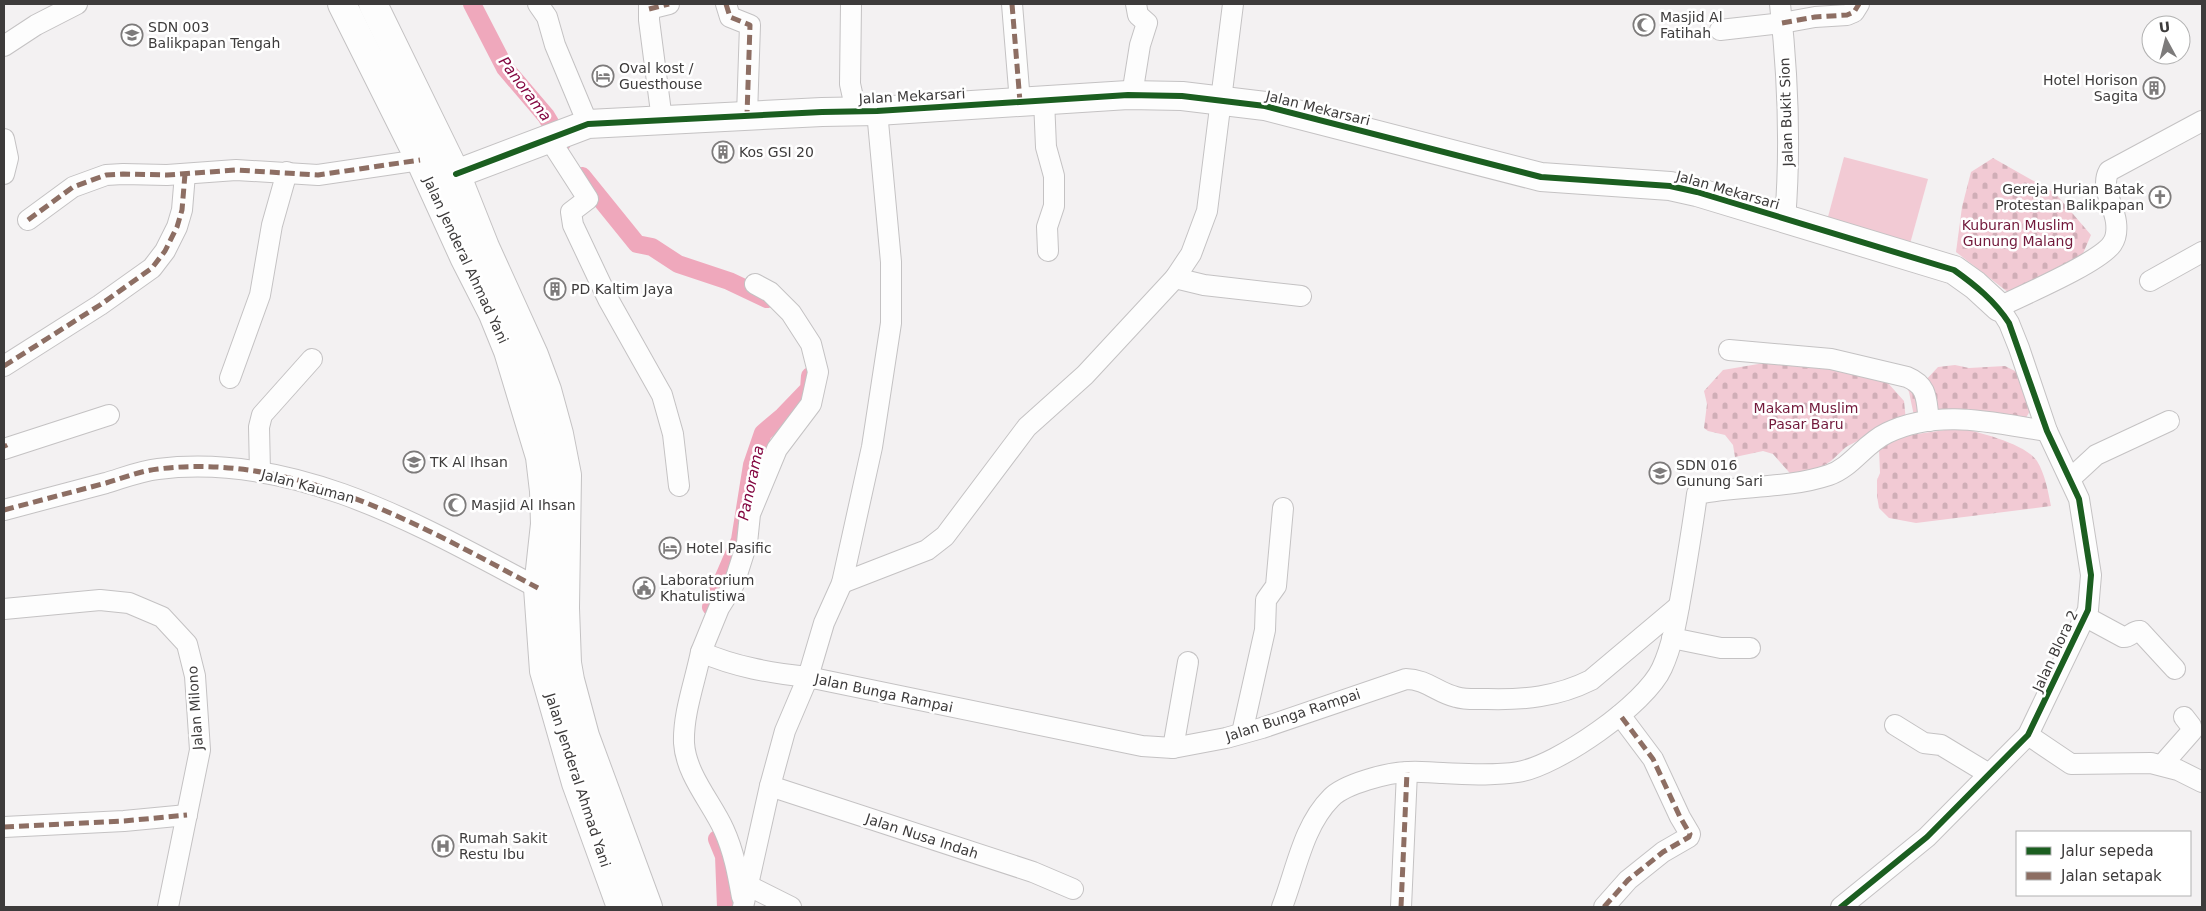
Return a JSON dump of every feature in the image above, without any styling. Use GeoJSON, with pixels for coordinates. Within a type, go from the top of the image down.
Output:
{"type":"FeatureCollection","features":[{"type":"Feature","properties":{"kind":"main road","name":"Jalan Jenderal Ahmad Yani"},"geometry":{"type":"LineString","coordinates":[[342,4],[420,160],[508,351],[540,457],[544,491],[544,524],[538,588],[544,671],[576,783],[621,907]]}},
{"type":"Feature","properties":{"kind":"main road","name":"Jalan Jenderal Ahmad Yani"},"geometry":{"type":"LineString","coordinates":[[373,4],[456,174],[485,246],[534,355],[559,434],[567,475],[565,608],[569,671],[585,736],[648,907]]}},
{"type":"Feature","properties":{"kind":"main road","name":"Jalan Mekarsari"},"geometry":{"type":"LineString","coordinates":[[456,174],[567,132],[662,120],[866,111],[1132,95],[1182,96],[1265,106],[1542,177],[1670,186],[1697,192],[1954,270],[1975,285],[1999,307]]}},
{"type":"Feature","properties":{"kind":"street"},"geometry":{"type":"LineString","coordinates":[[4,46],[77,4]]}},
{"type":"Feature","properties":{"kind":"street"},"geometry":{"type":"LineString","coordinates":[[538,4],[547,17],[556,46],[567,132],[588,199],[571,212],[573,225],[608,299],[662,395],[673,434],[680,486]]}},
{"type":"Feature","properties":{"kind":"street"},"geometry":{"type":"LineString","coordinates":[[662,120],[649,6],[668,4]]}},
{"type":"Feature","properties":{"kind":"street"},"geometry":{"type":"LineString","coordinates":[[726,4],[730,17],[750,25],[747,115]]}},
{"type":"Feature","properties":{"kind":"street"},"geometry":{"type":"LineString","coordinates":[[745,899],[770,786],[785,731],[808,677],[824,623],[842,583],[872,447],[891,323],[891,262],[866,111],[850,84],[851,4]]}},
{"type":"Feature","properties":{"kind":"street"},"geometry":{"type":"LineString","coordinates":[[1012,4],[1032,101],[1054,176],[1054,206],[1047,227],[1048,251]]}},
{"type":"Feature","properties":{"kind":"street"},"geometry":{"type":"LineString","coordinates":[[1132,95],[1140,45],[1147,23],[1138,15],[1136,4]]}},
{"type":"Feature","properties":{"kind":"street"},"geometry":{"type":"LineString","coordinates":[[842,583],[927,550],[945,536],[1027,426],[1073,387],[1175,278],[1191,254],[1207,211],[1233,4]]}},
{"type":"Feature","properties":{"kind":"street"},"geometry":{"type":"LineString","coordinates":[[1720,30],[1781,14],[1815,17],[1847,15],[1856,10],[1859,4]]}},
{"type":"Feature","properties":{"kind":"street","name":"Jalan Bukit Sion"},"geometry":{"type":"LineString","coordinates":[[1781,14],[1789,127],[1785,220]]}},
{"type":"Feature","properties":{"kind":"street"},"geometry":{"type":"LineString","coordinates":[[1999,307],[2087,263],[2106,251],[2117,234],[2116,219],[2105,184],[2109,171],[2202,121]]}},
{"type":"Feature","properties":{"kind":"street"},"geometry":{"type":"LineString","coordinates":[[4,139],[8,158],[4,174]]}},
{"type":"Feature","properties":{"kind":"street"},"geometry":{"type":"LineString","coordinates":[[28,220],[73,188],[106,175],[185,174],[236,170],[318,175],[420,160]]}},
{"type":"Feature","properties":{"kind":"street"},"geometry":{"type":"LineString","coordinates":[[230,378],[260,295],[272,225],[287,172]]}},
{"type":"Feature","properties":{"kind":"street"},"geometry":{"type":"LineString","coordinates":[[4,366],[100,305],[152,268],[165,251],[177,227],[182,210],[185,174]]}},
{"type":"Feature","properties":{"kind":"street"},"geometry":{"type":"LineString","coordinates":[[2150,281],[2202,252]]}},
{"type":"Feature","properties":{"kind":"street"},"geometry":{"type":"LineString","coordinates":[[1175,278],[1204,285],[1301,296]]}},
{"type":"Feature","properties":{"kind":"street"},"geometry":{"type":"LineString","coordinates":[[745,899],[724,830],[694,774],[684,744],[685,723],[701,652],[719,608],[734,584],[747,543],[750,514],[777,449],[811,404],[818,372],[811,344],[791,313],[770,292],[755,284]]}},
{"type":"Feature","properties":{"kind":"street","name":"Jalan Blora 2"},"geometry":{"type":"LineString","coordinates":[[1852,904],[1927,837],[2028,735],[2086,617],[2092,575],[2079,499],[2047,431],[2019,348],[2009,323],[1999,307]]}},
{"type":"Feature","properties":{"kind":"street"},"geometry":{"type":"LineString","coordinates":[[1729,350],[1831,359],[1907,377],[1918,382],[1925,393],[1929,421]]}},
{"type":"Feature","properties":{"kind":"street"},"geometry":{"type":"LineString","coordinates":[[260,472],[260,427],[262,415],[312,359]]}},
{"type":"Feature","properties":{"kind":"street"},"geometry":{"type":"LineString","coordinates":[[5,447],[108,415]]}},
{"type":"Feature","properties":{"kind":"street"},"geometry":{"type":"LineString","coordinates":[[1282,907],[1307,836],[1317,814],[1332,796],[1353,784],[1407,772],[1462,774],[1519,772],[1553,759],[1606,726],[1653,684],[1662,668],[1672,638],[1697,494],[1793,483],[1830,474],[1849,464],[1862,450],[1887,433],[1914,423],[1972,419],[2047,431]]}},
{"type":"Feature","properties":{"kind":"street"},"geometry":{"type":"LineString","coordinates":[[2070,479],[2096,455],[2170,421]]}},
{"type":"Feature","properties":{"kind":"street","name":"Jalan Kauman"},"geometry":{"type":"LineString","coordinates":[[4,510],[156,469],[214,466],[260,472],[328,489],[392,512],[538,588]]}},
{"type":"Feature","properties":{"kind":"street"},"geometry":{"type":"LineString","coordinates":[[1242,734],[1265,630],[1266,600],[1276,586],[1283,508]]}},
{"type":"Feature","properties":{"kind":"street","name":"Jalan Milono"},"geometry":{"type":"LineString","coordinates":[[4,609],[100,600],[129,603],[162,617],[187,644],[195,676],[200,750],[168,907]]}},
{"type":"Feature","properties":{"kind":"street","name":"Jalan Bunga Rampai"},"geometry":{"type":"LineString","coordinates":[[701,652],[715,659],[763,672],[808,677],[1142,746],[1173,748],[1188,747],[1242,734],[1406,678],[1422,681],[1446,694],[1466,699],[1514,700],[1550,696],[1591,680],[1679,606]]}},
{"type":"Feature","properties":{"kind":"street"},"geometry":{"type":"LineString","coordinates":[[2086,617],[2123,637],[2140,631],[2175,668]]}},
{"type":"Feature","properties":{"kind":"street"},"geometry":{"type":"LineString","coordinates":[[1672,638],[1721,648],[1750,648]]}},
{"type":"Feature","properties":{"kind":"street"},"geometry":{"type":"LineString","coordinates":[[1173,748],[1188,662]]}},
{"type":"Feature","properties":{"kind":"street"},"geometry":{"type":"LineString","coordinates":[[1604,907],[1628,880],[1663,852],[1689,837],[1690,834],[1680,817],[1657,765],[1620,715]]}},
{"type":"Feature","properties":{"kind":"street"},"geometry":{"type":"LineString","coordinates":[[2162,765],[2192,731],[2191,726],[2184,717]]}},
{"type":"Feature","properties":{"kind":"street"},"geometry":{"type":"LineString","coordinates":[[1895,725],[1924,743],[1941,745],[1989,774]]}},
{"type":"Feature","properties":{"kind":"street"},"geometry":{"type":"LineString","coordinates":[[2028,735],[2071,764],[2162,765],[2178,770],[2202,782]]}},
{"type":"Feature","properties":{"kind":"street"},"geometry":{"type":"LineString","coordinates":[[1401,907],[1407,772]]}},
{"type":"Feature","properties":{"kind":"street","name":"Jalan Nusa Indah"},"geometry":{"type":"LineString","coordinates":[[770,786],[1034,872],[1073,889]]}},
{"type":"Feature","properties":{"kind":"street"},"geometry":{"type":"LineString","coordinates":[[4,827],[124,821],[186,815]]}},
{"type":"Feature","properties":{"kind":"street"},"geometry":{"type":"LineString","coordinates":[[745,899],[791,907]]}},
{"type":"Feature","properties":{"kind":"green space"},"geometry":{"type":"Polygon","coordinates":[[[1844,157],[1928,179],[1908,251],[1825,228],[1844,157]]]}},
{"type":"Feature","properties":{"kind":"green space","name":"Kuburan Muslim Gunung Malang"},"geometry":{"type":"Polygon","coordinates":[[[1993,158],[2055,193],[2091,235],[2081,258],[2009,293],[1956,252],[1962,207],[1971,172],[1993,158]]]}},
{"type":"Feature","properties":{"kind":"green space","name":"Makam Muslim Pasar Baru"},"geometry":{"type":"Polygon","coordinates":[[[1770,362],[1809,364],[1887,382],[1904,401],[1906,421],[1846,447],[1831,461],[1807,476],[1796,480],[1773,454],[1763,451],[1735,457],[1733,445],[1725,435],[1708,431],[1704,428],[1707,404],[1704,391],[1723,370],[1770,362]]]}},
{"type":"Feature","properties":{"kind":"green space"},"geometry":{"type":"Polygon","coordinates":[[[1955,365],[1969,368],[2005,366],[2021,374],[2030,411],[2024,421],[1914,416],[1909,392],[1903,380],[1924,382],[1938,367],[1955,365]]]}},
{"type":"Feature","properties":{"kind":"green space","name":"Makam Muslim Pasar Baru"},"geometry":{"type":"Polygon","coordinates":[[[1959,428],[1978,432],[2013,444],[2031,455],[2037,461],[2042,471],[2051,506],[1916,523],[1889,518],[1879,508],[1877,496],[1877,480],[1880,473],[1879,449],[1896,437],[1959,428]]]}},
{"type":"Feature","properties":{"kind":"waterway","name":"Panorama"},"geometry":{"type":"LineString","coordinates":[[472,4],[505,68],[546,116],[562,143]]}},
{"type":"Feature","properties":{"kind":"waterway","name":"Panorama"},"geometry":{"type":"LineString","coordinates":[[582,176],[637,244],[652,247],[678,264],[729,281],[767,299]]}},
{"type":"Feature","properties":{"kind":"waterway","name":"Panorama"},"geometry":{"type":"LineString","coordinates":[[711,607],[740,540],[752,465],[763,433],[783,416],[809,389],[810,376]]}},
{"type":"Feature","properties":{"kind":"waterway","name":"Panorama"},"geometry":{"type":"LineString","coordinates":[[717,839],[724,856],[726,907]]}},
{"type":"Feature","properties":{"kind":"marked path"},"geometry":{"type":"LineString","coordinates":[[649,9],[669,4]]}},
{"type":"Feature","properties":{"kind":"marked path"},"geometry":{"type":"LineString","coordinates":[[726,4],[730,17],[750,25],[747,115]]}},
{"type":"Feature","properties":{"kind":"marked path"},"geometry":{"type":"LineString","coordinates":[[1012,4],[1020,102]]}},
{"type":"Feature","properties":{"kind":"marked path"},"geometry":{"type":"LineString","coordinates":[[1782,23],[1815,17],[1847,15],[1854,12],[1859,4]]}},
{"type":"Feature","properties":{"kind":"marked path"},"geometry":{"type":"LineString","coordinates":[[28,220],[73,187],[106,175],[167,175],[236,170],[318,175],[420,160]]}},
{"type":"Feature","properties":{"kind":"marked path"},"geometry":{"type":"LineString","coordinates":[[4,366],[100,305],[152,268],[165,251],[177,227],[182,210],[185,174]]}},
{"type":"Feature","properties":{"kind":"marked path"},"geometry":{"type":"LineString","coordinates":[[4,444],[6,448]]}},
{"type":"Feature","properties":{"kind":"marked path"},"geometry":{"type":"LineString","coordinates":[[4,510],[151,470],[209,467],[259,472],[308,483],[356,499],[449,541],[538,588]]}},
{"type":"Feature","properties":{"kind":"marked path"},"geometry":{"type":"LineString","coordinates":[[1604,907],[1628,880],[1663,852],[1689,837],[1690,834],[1653,759],[1620,715]]}},
{"type":"Feature","properties":{"kind":"marked path"},"geometry":{"type":"LineString","coordinates":[[1401,907],[1407,772]]}},
{"type":"Feature","properties":{"kind":"marked path"},"geometry":{"type":"LineString","coordinates":[[4,827],[124,821],[187,815]]}},
{"type":"Feature","properties":{"kind":"cycle path"},"geometry":{"type":"LineString","coordinates":[[456,174],[588,124],[877,111],[1128,95],[1182,96],[1265,106],[1541,177],[1670,186],[1697,192],[1954,270],[1984,294],[2009,323],[2047,431],[2079,499],[2091,575],[2088,610],[2028,735],[1927,837],[1841,907]]}},
{"type":"Feature","properties":{"kind":"place","name":"Masjid Al Fatihah"},"geometry":{"type":"Point","coordinates":[1644,25]}},
{"type":"Feature","properties":{"kind":"place","name":"SDN 003 Balikpapan Tengah"},"geometry":{"type":"Point","coordinates":[132,35]}},
{"type":"Feature","properties":{"kind":"place","name":"Oval kost / Guesthouse"},"geometry":{"type":"Point","coordinates":[603,76]}},
{"type":"Feature","properties":{"kind":"place","name":"Hotel Horison Sagita"},"geometry":{"type":"Point","coordinates":[2154,88]}},
{"type":"Feature","properties":{"kind":"place","name":"Kos GSI 20"},"geometry":{"type":"Point","coordinates":[723,152]}},
{"type":"Feature","properties":{"kind":"place","name":"Gereja Hurian Batak Protestan Balikpapan"},"geometry":{"type":"Point","coordinates":[2160,197]}},
{"type":"Feature","properties":{"kind":"place","name":"PD Kaltim Jaya"},"geometry":{"type":"Point","coordinates":[555,289]}},
{"type":"Feature","properties":{"kind":"place","name":"TK Al Ihsan"},"geometry":{"type":"Point","coordinates":[414,462]}},
{"type":"Feature","properties":{"kind":"place","name":"SDN 016 Gunung Sari"},"geometry":{"type":"Point","coordinates":[1660,473]}},
{"type":"Feature","properties":{"kind":"place","name":"Masjid Al Ihsan"},"geometry":{"type":"Point","coordinates":[455,505]}},
{"type":"Feature","properties":{"kind":"place","name":"Hotel Pasific"},"geometry":{"type":"Point","coordinates":[670,548]}},
{"type":"Feature","properties":{"kind":"place","name":"Laboratorium Khatulistiwa"},"geometry":{"type":"Point","coordinates":[644,588]}},
{"type":"Feature","properties":{"kind":"place","name":"Rumah Sakit Restu Ibu"},"geometry":{"type":"Point","coordinates":[443,846]}}]}
